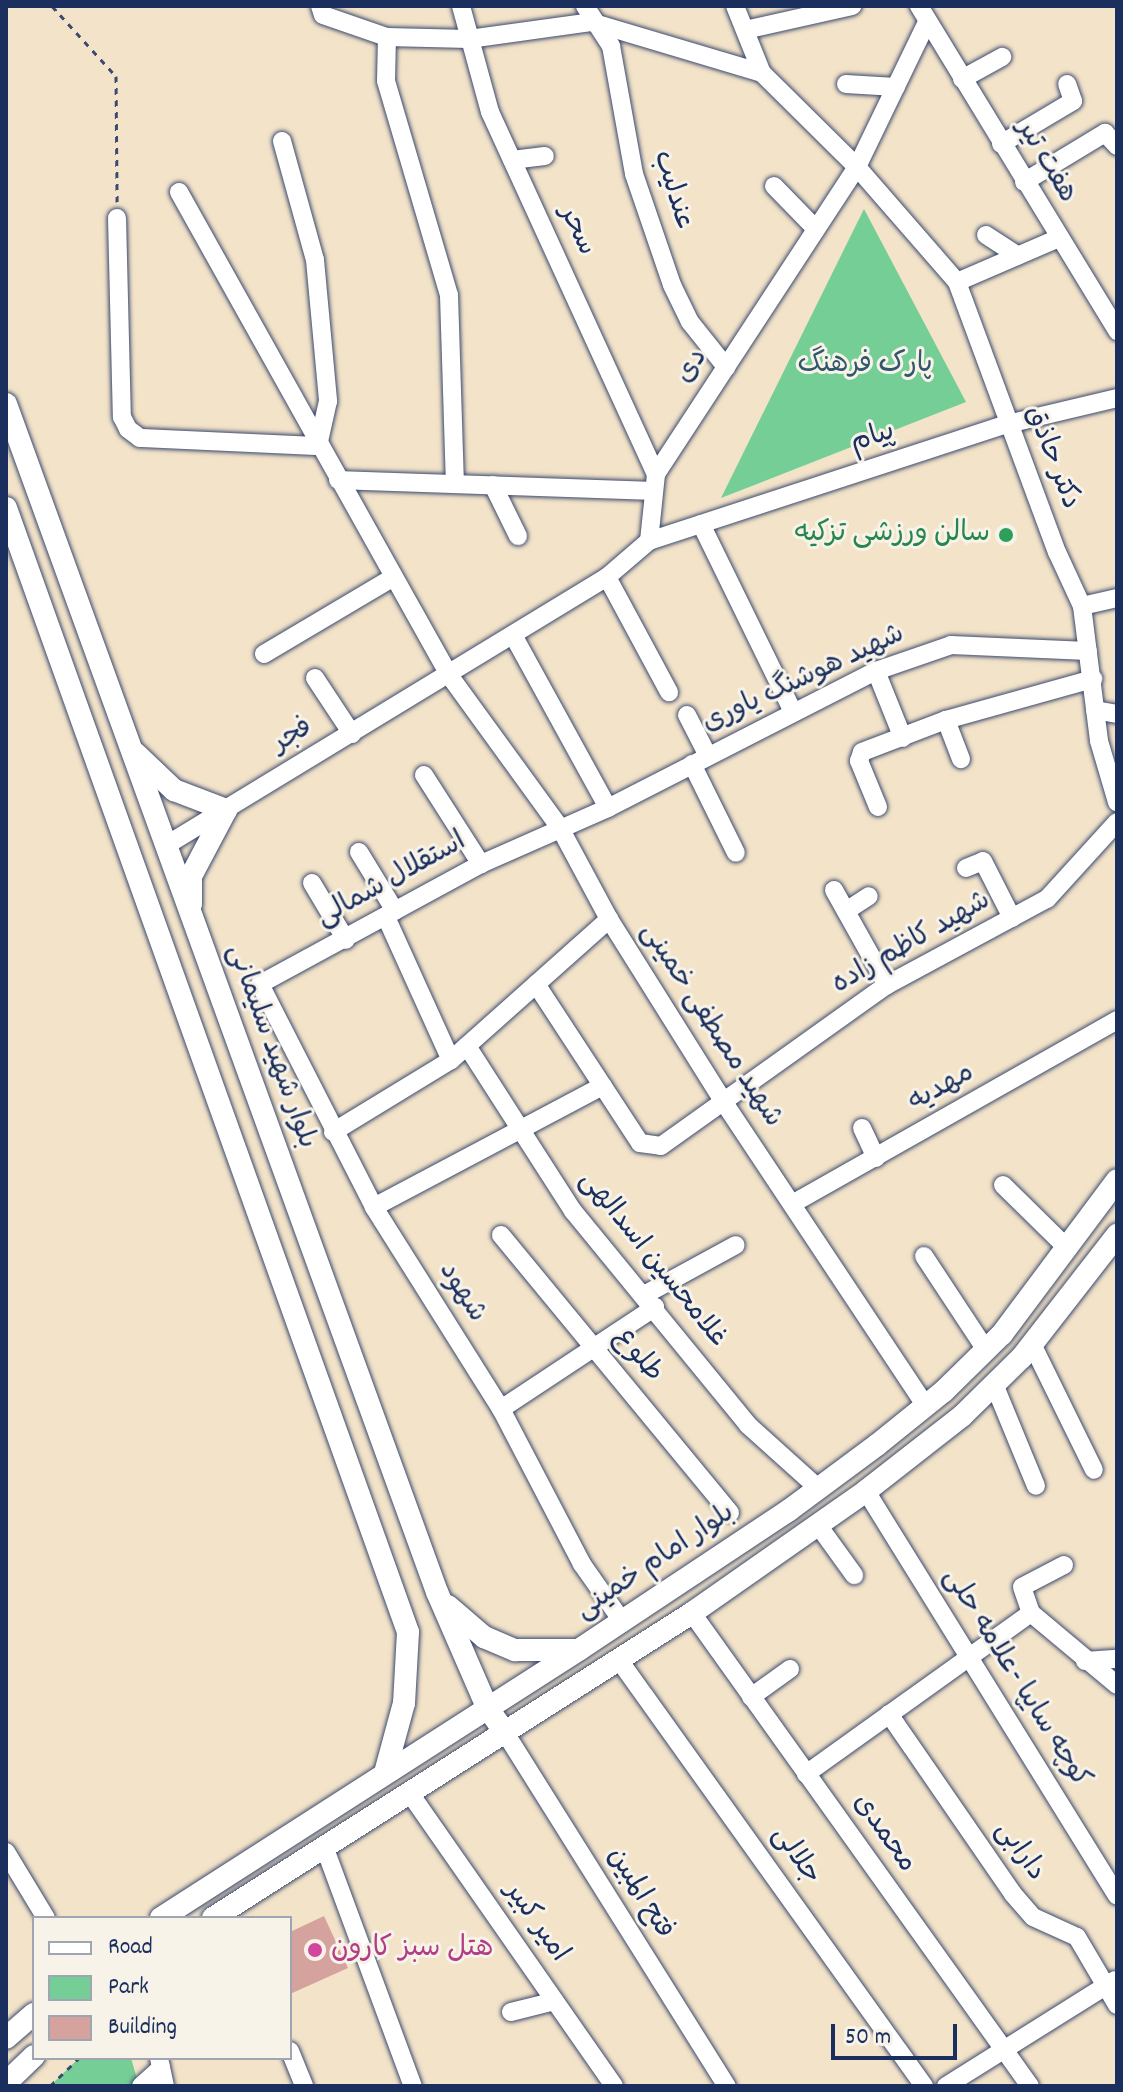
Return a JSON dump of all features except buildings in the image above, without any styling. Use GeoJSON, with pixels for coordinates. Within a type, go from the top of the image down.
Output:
{"type":"FeatureCollection","features":[{"type":"Feature","properties":{"kind":"main road","name":"بلوار شهید سلیمانی"},"geometry":{"type":"LineString","coordinates":[[6,404],[437,1592],[487,1707],[504,1731]]}},
{"type":"Feature","properties":{"kind":"main road"},"geometry":{"type":"LineString","coordinates":[[6,508],[136,864],[408,1632],[404,1703],[385,1773]]}},
{"type":"Feature","properties":{"kind":"main road"},"geometry":{"type":"LineString","coordinates":[[130,748],[174,790],[226,810],[191,876],[191,918]]}},
{"type":"Feature","properties":{"kind":"main road"},"geometry":{"type":"LineString","coordinates":[[136,864],[165,846]]}},
{"type":"Feature","properties":{"kind":"main road","name":"بلوار امام خمینی"},"geometry":{"type":"LineString","coordinates":[[164,1916],[622,1621],[818,1488],[926,1406],[986,1350],[1117,1180]]}},
{"type":"Feature","properties":{"kind":"main road"},"geometry":{"type":"LineString","coordinates":[[227,1914],[324,1846],[692,1613],[866,1491],[994,1384],[1032,1344],[1117,1235]]}},
{"type":"Feature","properties":{"kind":"main road"},"geometry":{"type":"LineString","coordinates":[[437,1592],[458,1618],[504,1646],[547,1654],[580,1649]]}},
{"type":"Feature","properties":{"kind":"main road"},"geometry":{"type":"LineString","coordinates":[[6,2038],[32,2016]]}},
{"type":"Feature","properties":{"kind":"main road"},"geometry":{"type":"LineString","coordinates":[[6,2083],[32,2058]]}},
{"type":"Feature","properties":{"kind":"street"},"geometry":{"type":"LineString","coordinates":[[320,6],[323,15],[387,37],[469,39],[588,14],[762,73]]}},
{"type":"Feature","properties":{"kind":"street","name":"سحر"},"geometry":{"type":"LineString","coordinates":[[461,6],[490,112],[654,482]]}},
{"type":"Feature","properties":{"kind":"street"},"geometry":{"type":"LineString","coordinates":[[735,6],[762,73]]}},
{"type":"Feature","properties":{"kind":"street"},"geometry":{"type":"LineString","coordinates":[[745,30],[852,6]]}},
{"type":"Feature","properties":{"kind":"street","name":"عندلیب"},"geometry":{"type":"LineString","coordinates":[[588,14],[611,46],[634,174],[672,285],[690,322],[726,367]]}},
{"type":"Feature","properties":{"kind":"street","name":"هفت تیر"},"geometry":{"type":"LineString","coordinates":[[923,14],[1117,330]]}},
{"type":"Feature","properties":{"kind":"street","name":"دی"},"geometry":{"type":"LineString","coordinates":[[649,541],[654,482],[857,167],[896,87],[923,14]]}},
{"type":"Feature","properties":{"kind":"street"},"geometry":{"type":"LineString","coordinates":[[387,37],[386,81],[449,295],[455,484]]}},
{"type":"Feature","properties":{"kind":"street"},"geometry":{"type":"LineString","coordinates":[[962,79],[1002,57]]}},
{"type":"Feature","properties":{"kind":"street","name":"دکتر حاذق"},"geometry":{"type":"LineString","coordinates":[[762,73],[857,167],[957,282],[1008,424],[1082,606],[1095,710],[1117,802]]}},
{"type":"Feature","properties":{"kind":"street"},"geometry":{"type":"LineString","coordinates":[[846,84],[896,87]]}},
{"type":"Feature","properties":{"kind":"street"},"geometry":{"type":"LineString","coordinates":[[1001,144],[1073,101],[1067,84]]}},
{"type":"Feature","properties":{"kind":"street"},"geometry":{"type":"LineString","coordinates":[[1024,182],[1105,133],[1117,146]]}},
{"type":"Feature","properties":{"kind":"street"},"geometry":{"type":"LineString","coordinates":[[117,218],[122,417],[140,438],[318,446],[328,401],[315,260],[282,141]]}},
{"type":"Feature","properties":{"kind":"street"},"geometry":{"type":"LineString","coordinates":[[512,160],[545,156]]}},
{"type":"Feature","properties":{"kind":"street"},"geometry":{"type":"LineString","coordinates":[[774,186],[816,229]]}},
{"type":"Feature","properties":{"kind":"street","name":"شهید مصطفی خمینی"},"geometry":{"type":"LineString","coordinates":[[179,192],[318,446],[449,675],[560,828],[609,919],[723,1101],[926,1406]]}},
{"type":"Feature","properties":{"kind":"street"},"geometry":{"type":"LineString","coordinates":[[986,235],[1018,256]]}},
{"type":"Feature","properties":{"kind":"street"},"geometry":{"type":"LineString","coordinates":[[957,282],[1059,238]]}},
{"type":"Feature","properties":{"kind":"street","name":"پیام"},"geometry":{"type":"LineString","coordinates":[[649,541],[1008,424],[1117,398]]}},
{"type":"Feature","properties":{"kind":"street"},"geometry":{"type":"LineString","coordinates":[[338,480],[493,485],[654,482]]}},
{"type":"Feature","properties":{"kind":"street"},"geometry":{"type":"LineString","coordinates":[[493,485],[518,536]]}},
{"type":"Feature","properties":{"kind":"street"},"geometry":{"type":"LineString","coordinates":[[701,524],[793,712]]}},
{"type":"Feature","properties":{"kind":"street"},"geometry":{"type":"LineString","coordinates":[[449,675],[607,577],[649,541]]}},
{"type":"Feature","properties":{"kind":"street"},"geometry":{"type":"LineString","coordinates":[[607,577],[669,692]]}},
{"type":"Feature","properties":{"kind":"street"},"geometry":{"type":"LineString","coordinates":[[264,654],[392,578]]}},
{"type":"Feature","properties":{"kind":"street"},"geometry":{"type":"LineString","coordinates":[[1082,606],[1117,598]]}},
{"type":"Feature","properties":{"kind":"street"},"geometry":{"type":"LineString","coordinates":[[513,635],[608,808]]}},
{"type":"Feature","properties":{"kind":"street","name":"شهید هوشنگ یاوری"},"geometry":{"type":"LineString","coordinates":[[560,828],[608,808],[876,671],[951,645],[1088,651]]}},
{"type":"Feature","properties":{"kind":"street"},"geometry":{"type":"LineString","coordinates":[[876,671],[903,738]]}},
{"type":"Feature","properties":{"kind":"street","name":"فجر"},"geometry":{"type":"LineString","coordinates":[[165,846],[449,675]]}},
{"type":"Feature","properties":{"kind":"street"},"geometry":{"type":"LineString","coordinates":[[315,678],[352,734]]}},
{"type":"Feature","properties":{"kind":"street"},"geometry":{"type":"LineString","coordinates":[[878,807],[858,757],[946,720],[1093,679]]}},
{"type":"Feature","properties":{"kind":"street"},"geometry":{"type":"LineString","coordinates":[[1095,710],[1117,714]]}},
{"type":"Feature","properties":{"kind":"street"},"geometry":{"type":"LineString","coordinates":[[687,715],[700,760],[736,853]]}},
{"type":"Feature","properties":{"kind":"street"},"geometry":{"type":"LineString","coordinates":[[946,720],[961,759]]}},
{"type":"Feature","properties":{"kind":"street"},"geometry":{"type":"LineString","coordinates":[[424,775],[481,864]]}},
{"type":"Feature","properties":{"kind":"street","name":"شهید کاظم زاده"},"geometry":{"type":"LineString","coordinates":[[536,984],[640,1143],[661,1146],[887,985],[1047,899],[1117,822]]}},
{"type":"Feature","properties":{"kind":"street","name":"استقلال شمالی"},"geometry":{"type":"LineString","coordinates":[[259,991],[265,979],[346,940],[481,864],[560,828]]}},
{"type":"Feature","properties":{"kind":"street"},"geometry":{"type":"LineString","coordinates":[[359,852],[390,914],[451,1060]]}},
{"type":"Feature","properties":{"kind":"street"},"geometry":{"type":"LineString","coordinates":[[966,868],[983,861],[1012,918]]}},
{"type":"Feature","properties":{"kind":"street"},"geometry":{"type":"LineString","coordinates":[[312,883],[346,940]]}},
{"type":"Feature","properties":{"kind":"street"},"geometry":{"type":"LineString","coordinates":[[834,890],[887,985]]}},
{"type":"Feature","properties":{"kind":"street"},"geometry":{"type":"LineString","coordinates":[[846,911],[869,896]]}},
{"type":"Feature","properties":{"kind":"street"},"geometry":{"type":"LineString","coordinates":[[333,1132],[451,1060],[609,919]]}},
{"type":"Feature","properties":{"kind":"street","name":"شهود"},"geometry":{"type":"LineString","coordinates":[[259,991],[374,1207],[501,1409],[582,1564],[622,1621]]}},
{"type":"Feature","properties":{"kind":"street","name":"مهدیه"},"geometry":{"type":"LineString","coordinates":[[792,1204],[1117,1020]]}},
{"type":"Feature","properties":{"kind":"street","name":"غلامحسین اسدالهی"},"geometry":{"type":"LineString","coordinates":[[467,1046],[518,1131],[573,1211],[650,1301],[748,1425],[818,1488]]}},
{"type":"Feature","properties":{"kind":"street"},"geometry":{"type":"LineString","coordinates":[[374,1207],[603,1086]]}},
{"type":"Feature","properties":{"kind":"street"},"geometry":{"type":"LineString","coordinates":[[862,1128],[876,1158]]}},
{"type":"Feature","properties":{"kind":"street"},"geometry":{"type":"LineString","coordinates":[[1003,1185],[1067,1248]]}},
{"type":"Feature","properties":{"kind":"street","name":"طلوع"},"geometry":{"type":"LineString","coordinates":[[501,1235],[730,1513]]}},
{"type":"Feature","properties":{"kind":"street"},"geometry":{"type":"LineString","coordinates":[[501,1409],[594,1348],[650,1301],[736,1245]]}},
{"type":"Feature","properties":{"kind":"street"},"geometry":{"type":"LineString","coordinates":[[924,1256],[986,1350]]}},
{"type":"Feature","properties":{"kind":"street"},"geometry":{"type":"LineString","coordinates":[[1032,1344],[1094,1470]]}},
{"type":"Feature","properties":{"kind":"street"},"geometry":{"type":"LineString","coordinates":[[994,1384],[1036,1486]]}},
{"type":"Feature","properties":{"kind":"street","name":"کوچه سایپا -علامه حلی"},"geometry":{"type":"LineString","coordinates":[[866,1491],[1117,1896]]}},
{"type":"Feature","properties":{"kind":"street"},"geometry":{"type":"LineString","coordinates":[[818,1525],[854,1575]]}},
{"type":"Feature","properties":{"kind":"street"},"geometry":{"type":"LineString","coordinates":[[1064,1565],[1022,1587],[1031,1613],[1117,1685]]}},
{"type":"Feature","properties":{"kind":"street","name":"محمدی"},"geometry":{"type":"LineString","coordinates":[[692,1613],[1030,2086]]}},
{"type":"Feature","properties":{"kind":"street"},"geometry":{"type":"LineString","coordinates":[[806,1774],[1031,1613]]}},
{"type":"Feature","properties":{"kind":"street"},"geometry":{"type":"LineString","coordinates":[[1085,1661],[1117,1659]]}},
{"type":"Feature","properties":{"kind":"street","name":"جلالی"},"geometry":{"type":"LineString","coordinates":[[619,1660],[924,2086]]}},
{"type":"Feature","properties":{"kind":"street"},"geometry":{"type":"LineString","coordinates":[[751,1697],[790,1669]]}},
{"type":"Feature","properties":{"kind":"street","name":"دارابی"},"geometry":{"type":"LineString","coordinates":[[889,1714],[1013,1894],[1033,1917],[1077,1937],[1112,1982],[1117,2005]]}},
{"type":"Feature","properties":{"kind":"street","name":"فتح المبین"},"geometry":{"type":"LineString","coordinates":[[504,1731],[727,2086]]}},
{"type":"Feature","properties":{"kind":"street","name":"امیر کبیر"},"geometry":{"type":"LineString","coordinates":[[409,1792],[614,2086]]}},
{"type":"Feature","properties":{"kind":"street"},"geometry":{"type":"LineString","coordinates":[[324,1846],[413,2086]]}},
{"type":"Feature","properties":{"kind":"street"},"geometry":{"type":"LineString","coordinates":[[6,1852],[45,1916]]}},
{"type":"Feature","properties":{"kind":"street"},"geometry":{"type":"LineString","coordinates":[[946,2086],[1112,1982]]}},
{"type":"Feature","properties":{"kind":"street"},"geometry":{"type":"LineString","coordinates":[[511,2012],[555,2001]]}},
{"type":"Feature","properties":{"kind":"street"},"geometry":{"type":"LineString","coordinates":[[292,2056],[304,2086]]}},
{"type":"Feature","properties":{"kind":"street"},"geometry":{"type":"LineString","coordinates":[[141,2086],[161,2071]]}},
{"type":"Feature","properties":{"kind":"path"},"geometry":{"type":"LineString","coordinates":[[52,6],[116,76],[117,218]]}},
{"type":"Feature","properties":{"kind":"path"},"geometry":{"type":"LineString","coordinates":[[50,2086],[77,2060]]}},
{"type":"Feature","properties":{"kind":"green space","name":"پارک فرهنگ"},"geometry":{"type":"Polygon","coordinates":[[[864,209],[966,402],[721,498],[864,209]]]}},
{"type":"Feature","properties":{"kind":"green space"},"geometry":{"type":"Polygon","coordinates":[[[77,2060],[132,2060],[139,2086],[50,2086],[77,2060]]]}},
{"type":"Feature","properties":{"kind":"place","name":"سالن ورزشی تزکیه"},"geometry":{"type":"Point","coordinates":[1006,535]}},
{"type":"Feature","properties":{"kind":"place","name":"هتل سبز کارون"},"geometry":{"type":"Point","coordinates":[315,1950]}}]}
